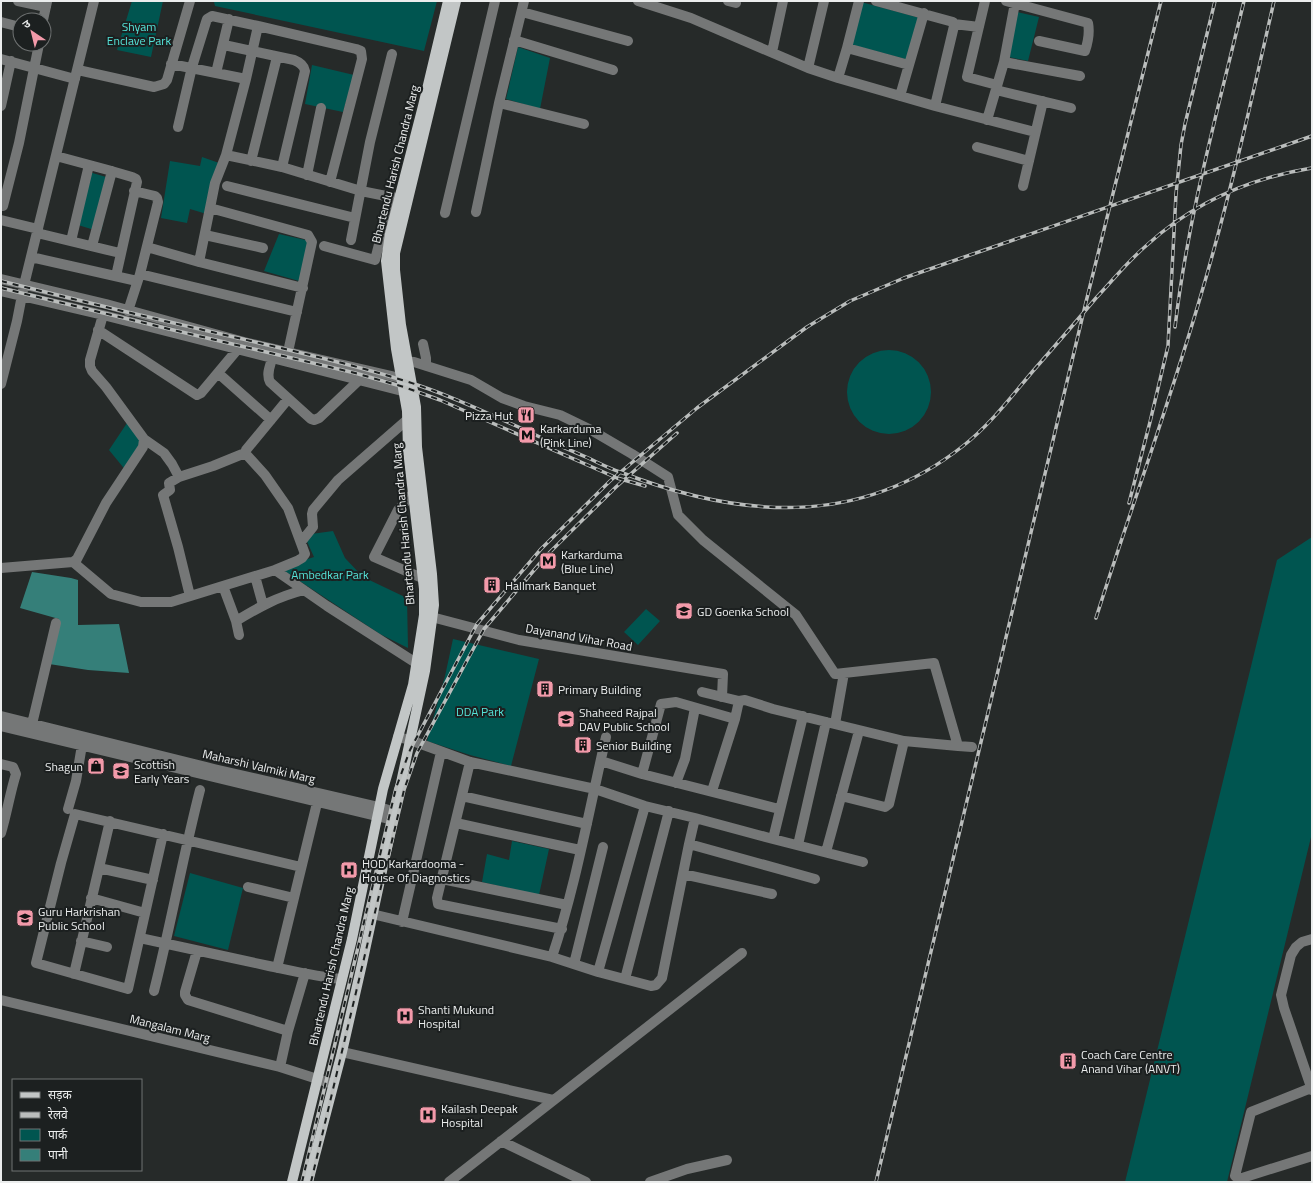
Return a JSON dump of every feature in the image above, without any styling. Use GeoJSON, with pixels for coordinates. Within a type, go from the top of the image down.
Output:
{"type":"FeatureCollection","features":[{"type":"Feature","properties":{"kind":"main road","name":"Bhartendu Harish Chandra Marg"},"geometry":{"type":"LineString","coordinates":[[308,1182],[342,1052],[425,671],[428,616],[422,578],[408,450],[408,420],[401,379],[403,362],[395,270],[395,253],[400,198],[448,1]]}},
{"type":"Feature","properties":{"kind":"main road","name":"Bhartendu Harish Chandra Marg"},"geometry":{"type":"LineString","coordinates":[[400,198],[456,1]]}},
{"type":"Feature","properties":{"kind":"main road","name":"Bhartendu Harish Chandra Marg"},"geometry":{"type":"LineString","coordinates":[[292,1182],[342,979],[378,812],[413,685],[416,663],[428,616],[434,605],[432,574],[416,447],[416,407],[412,381],[403,362]]}},
{"type":"Feature","properties":{"kind":"street"},"geometry":{"type":"LineString","coordinates":[[18,1],[47,4]]}},
{"type":"Feature","properties":{"kind":"street"},"geometry":{"type":"LineString","coordinates":[[1,384],[94,1]]}},
{"type":"Feature","properties":{"kind":"street"},"geometry":{"type":"LineString","coordinates":[[1,106],[6,60],[35,67],[154,87],[164,84],[167,80],[190,1]]}},
{"type":"Feature","properties":{"kind":"street"},"geometry":{"type":"LineString","coordinates":[[445,213],[495,1]]}},
{"type":"Feature","properties":{"kind":"street"},"geometry":{"type":"LineString","coordinates":[[476,212],[499,103],[524,1]]}},
{"type":"Feature","properties":{"kind":"street"},"geometry":{"type":"LineString","coordinates":[[638,1],[691,18],[808,68],[838,78],[935,106],[1035,132]]}},
{"type":"Feature","properties":{"kind":"street"},"geometry":{"type":"LineString","coordinates":[[772,52],[783,1]]}},
{"type":"Feature","properties":{"kind":"street"},"geometry":{"type":"LineString","coordinates":[[808,68],[824,1]]}},
{"type":"Feature","properties":{"kind":"street"},"geometry":{"type":"LineString","coordinates":[[838,78],[859,1]]}},
{"type":"Feature","properties":{"kind":"street"},"geometry":{"type":"LineString","coordinates":[[876,1],[950,20],[954,24],[979,27]]}},
{"type":"Feature","properties":{"kind":"street"},"geometry":{"type":"LineString","coordinates":[[985,1],[967,77],[996,88],[1071,108]]}},
{"type":"Feature","properties":{"kind":"street"},"geometry":{"type":"LineString","coordinates":[[987,120],[1004,62],[1011,2],[1088,23],[1088,41],[1085,51],[1039,41]]}},
{"type":"Feature","properties":{"kind":"street"},"geometry":{"type":"LineString","coordinates":[[522,12],[628,41]]}},
{"type":"Feature","properties":{"kind":"street"},"geometry":{"type":"LineString","coordinates":[[900,96],[924,13]]}},
{"type":"Feature","properties":{"kind":"street"},"geometry":{"type":"LineString","coordinates":[[178,127],[192,67],[208,19],[212,16],[361,51],[362,58],[330,182]]}},
{"type":"Feature","properties":{"kind":"street"},"geometry":{"type":"LineString","coordinates":[[216,73],[224,45],[229,19]]}},
{"type":"Feature","properties":{"kind":"street"},"geometry":{"type":"LineString","coordinates":[[1,22],[12,25]]}},
{"type":"Feature","properties":{"kind":"street"},"geometry":{"type":"LineString","coordinates":[[935,106],[954,24]]}},
{"type":"Feature","properties":{"kind":"street"},"geometry":{"type":"LineString","coordinates":[[199,262],[215,183],[226,155],[258,26]]}},
{"type":"Feature","properties":{"kind":"street"},"geometry":{"type":"LineString","coordinates":[[514,40],[614,70]]}},
{"type":"Feature","properties":{"kind":"street"},"geometry":{"type":"LineString","coordinates":[[224,45],[252,50],[298,62],[305,68],[282,167]]}},
{"type":"Feature","properties":{"kind":"street"},"geometry":{"type":"LineString","coordinates":[[847,48],[909,65]]}},
{"type":"Feature","properties":{"kind":"street"},"geometry":{"type":"LineString","coordinates":[[4,206],[20,143],[38,52]]}},
{"type":"Feature","properties":{"kind":"street"},"geometry":{"type":"LineString","coordinates":[[351,240],[370,142],[392,54]]}},
{"type":"Feature","properties":{"kind":"street"},"geometry":{"type":"LineString","coordinates":[[251,161],[277,57]]}},
{"type":"Feature","properties":{"kind":"street"},"geometry":{"type":"LineString","coordinates":[[1004,62],[1080,76]]}},
{"type":"Feature","properties":{"kind":"street"},"geometry":{"type":"LineString","coordinates":[[171,64],[246,79]]}},
{"type":"Feature","properties":{"kind":"street"},"geometry":{"type":"LineString","coordinates":[[1023,186],[1043,101]]}},
{"type":"Feature","properties":{"kind":"street"},"geometry":{"type":"LineString","coordinates":[[499,103],[584,124]]}},
{"type":"Feature","properties":{"kind":"street"},"geometry":{"type":"LineString","coordinates":[[306,175],[321,108]]}},
{"type":"Feature","properties":{"kind":"street"},"geometry":{"type":"LineString","coordinates":[[977,147],[1028,161]]}},
{"type":"Feature","properties":{"kind":"street"},"geometry":{"type":"LineString","coordinates":[[226,155],[282,167],[360,191],[400,198],[375,260],[324,246]]}},
{"type":"Feature","properties":{"kind":"street"},"geometry":{"type":"LineString","coordinates":[[56,156],[135,177],[137,182],[116,276]]}},
{"type":"Feature","properties":{"kind":"street"},"geometry":{"type":"LineString","coordinates":[[71,241],[89,165]]}},
{"type":"Feature","properties":{"kind":"street"},"geometry":{"type":"LineString","coordinates":[[92,246],[112,171]]}},
{"type":"Feature","properties":{"kind":"street"},"geometry":{"type":"LineString","coordinates":[[227,186],[355,218]]}},
{"type":"Feature","properties":{"kind":"street"},"geometry":{"type":"LineString","coordinates":[[128,311],[147,247],[158,200],[151,194],[134,191]]}},
{"type":"Feature","properties":{"kind":"street"},"geometry":{"type":"LineString","coordinates":[[210,208],[308,235],[312,242],[288,352]]}},
{"type":"Feature","properties":{"kind":"street"},"geometry":{"type":"LineString","coordinates":[[1,220],[71,241],[120,253]]}},
{"type":"Feature","properties":{"kind":"street"},"geometry":{"type":"LineString","coordinates":[[205,234],[263,248]]}},
{"type":"Feature","properties":{"kind":"street"},"geometry":{"type":"LineString","coordinates":[[147,247],[199,262],[303,288]]}},
{"type":"Feature","properties":{"kind":"street"},"geometry":{"type":"LineString","coordinates":[[32,257],[116,276],[138,278],[297,312]]}},
{"type":"Feature","properties":{"kind":"street"},"geometry":{"type":"LineString","coordinates":[[1,280],[106,304],[288,352],[412,381]]}},
{"type":"Feature","properties":{"kind":"street"},"geometry":{"type":"LineString","coordinates":[[1,290],[414,394]]}},
{"type":"Feature","properties":{"kind":"street"},"geometry":{"type":"LineString","coordinates":[[103,315],[90,360],[92,371],[106,387],[144,438],[164,453],[179,477]]}},
{"type":"Feature","properties":{"kind":"street"},"geometry":{"type":"LineString","coordinates":[[98,330],[194,395],[201,393],[237,350]]}},
{"type":"Feature","properties":{"kind":"street"},"geometry":{"type":"LineString","coordinates":[[423,344],[426,366]]}},
{"type":"Feature","properties":{"kind":"street"},"geometry":{"type":"LineString","coordinates":[[272,358],[268,378],[270,382],[311,419],[317,419],[359,380]]}},
{"type":"Feature","properties":{"kind":"street"},"geometry":{"type":"LineString","coordinates":[[403,362],[426,366],[471,380],[502,398],[524,406],[560,415],[602,436],[668,477],[678,514],[703,540],[796,615],[835,674],[934,663],[958,746]]}},
{"type":"Feature","properties":{"kind":"street"},"geometry":{"type":"LineString","coordinates":[[218,374],[271,420]]}},
{"type":"Feature","properties":{"kind":"street"},"geometry":{"type":"LineString","coordinates":[[190,596],[164,495],[170,490],[169,483],[179,477],[213,466],[245,453],[288,399]]}},
{"type":"Feature","properties":{"kind":"street"},"geometry":{"type":"LineString","coordinates":[[301,542],[313,527],[313,510],[334,484],[408,420]]}},
{"type":"Feature","properties":{"kind":"street"},"geometry":{"type":"LineString","coordinates":[[1,568],[73,562],[80,555],[106,503],[142,450],[144,438]]}},
{"type":"Feature","properties":{"kind":"street"},"geometry":{"type":"LineString","coordinates":[[73,562],[111,594],[125,599],[141,602],[171,602],[275,570],[302,558],[305,554],[288,508],[265,475],[245,453]]}},
{"type":"Feature","properties":{"kind":"street"},"geometry":{"type":"LineString","coordinates":[[413,493],[398,510],[374,557],[422,578]]}},
{"type":"Feature","properties":{"kind":"street"},"geometry":{"type":"LineString","coordinates":[[275,570],[416,663]]}},
{"type":"Feature","properties":{"kind":"street"},"geometry":{"type":"LineString","coordinates":[[255,576],[263,605]]}},
{"type":"Feature","properties":{"kind":"street"},"geometry":{"type":"LineString","coordinates":[[223,586],[236,621],[239,635]]}},
{"type":"Feature","properties":{"kind":"street"},"geometry":{"type":"LineString","coordinates":[[236,621],[283,595],[304,590]]}},
{"type":"Feature","properties":{"kind":"street","name":"Dayanand Vihar Road"},"geometry":{"type":"LineString","coordinates":[[428,616],[519,640],[723,674],[722,697]]}},
{"type":"Feature","properties":{"kind":"street"},"geometry":{"type":"LineString","coordinates":[[32,724],[56,623]]}},
{"type":"Feature","properties":{"kind":"street"},"geometry":{"type":"LineString","coordinates":[[798,845],[844,673]]}},
{"type":"Feature","properties":{"kind":"street"},"geometry":{"type":"LineString","coordinates":[[702,692],[739,701],[745,700],[859,731],[904,741],[972,747]]}},
{"type":"Feature","properties":{"kind":"street"},"geometry":{"type":"LineString","coordinates":[[712,791],[735,719],[739,701]]}},
{"type":"Feature","properties":{"kind":"street"},"geometry":{"type":"LineString","coordinates":[[642,774],[661,704],[676,702],[735,719]]}},
{"type":"Feature","properties":{"kind":"street"},"geometry":{"type":"LineString","coordinates":[[676,783],[685,759],[695,708]]}},
{"type":"Feature","properties":{"kind":"street","name":"Maharshi Valmiki Marg"},"geometry":{"type":"LineString","coordinates":[[1,716],[394,816]]}},
{"type":"Feature","properties":{"kind":"street"},"geometry":{"type":"LineString","coordinates":[[772,839],[803,716]]}},
{"type":"Feature","properties":{"kind":"street","name":"Maharshi Valmiki Marg"},"geometry":{"type":"LineString","coordinates":[[1,726],[317,803],[378,812]]}},
{"type":"Feature","properties":{"kind":"street"},"geometry":{"type":"LineString","coordinates":[[826,852],[859,731]]}},
{"type":"Feature","properties":{"kind":"street"},"geometry":{"type":"LineString","coordinates":[[398,737],[470,762],[596,789],[645,806],[863,862]]}},
{"type":"Feature","properties":{"kind":"street"},"geometry":{"type":"LineString","coordinates":[[552,957],[562,929],[596,789],[606,737]]}},
{"type":"Feature","properties":{"kind":"street"},"geometry":{"type":"LineString","coordinates":[[841,796],[885,807],[889,804],[904,741]]}},
{"type":"Feature","properties":{"kind":"street"},"geometry":{"type":"LineString","coordinates":[[68,808],[76,781],[82,745]]}},
{"type":"Feature","properties":{"kind":"street"},"geometry":{"type":"LineString","coordinates":[[402,922],[441,752]]}},
{"type":"Feature","properties":{"kind":"street"},"geometry":{"type":"LineString","coordinates":[[601,760],[642,774],[779,809]]}},
{"type":"Feature","properties":{"kind":"street"},"geometry":{"type":"LineString","coordinates":[[470,762],[456,823],[436,898],[438,904],[562,929]]}},
{"type":"Feature","properties":{"kind":"street"},"geometry":{"type":"LineString","coordinates":[[1,764],[13,767],[16,774],[6,791],[1,833]]}},
{"type":"Feature","properties":{"kind":"street"},"geometry":{"type":"LineString","coordinates":[[154,991],[166,944],[187,840],[200,790]]}},
{"type":"Feature","properties":{"kind":"street"},"geometry":{"type":"LineString","coordinates":[[462,796],[587,824]]}},
{"type":"Feature","properties":{"kind":"street"},"geometry":{"type":"LineString","coordinates":[[277,968],[317,803]]}},
{"type":"Feature","properties":{"kind":"street"},"geometry":{"type":"LineString","coordinates":[[598,972],[645,806]]}},
{"type":"Feature","properties":{"kind":"street"},"geometry":{"type":"LineString","coordinates":[[625,979],[668,811]]}},
{"type":"Feature","properties":{"kind":"street"},"geometry":{"type":"LineString","coordinates":[[163,834],[128,989],[36,963],[60,864],[75,814],[110,821],[301,867]]}},
{"type":"Feature","properties":{"kind":"street"},"geometry":{"type":"LineString","coordinates":[[372,914],[552,957],[598,972],[651,986],[656,984],[662,978],[695,818]]}},
{"type":"Feature","properties":{"kind":"street"},"geometry":{"type":"LineString","coordinates":[[74,974],[110,821]]}},
{"type":"Feature","properties":{"kind":"street"},"geometry":{"type":"LineString","coordinates":[[456,823],[580,850]]}},
{"type":"Feature","properties":{"kind":"street"},"geometry":{"type":"LineString","coordinates":[[689,844],[815,879]]}},
{"type":"Feature","properties":{"kind":"street"},"geometry":{"type":"LineString","coordinates":[[574,964],[604,847]]}},
{"type":"Feature","properties":{"kind":"street"},"geometry":{"type":"LineString","coordinates":[[99,868],[153,880]]}},
{"type":"Feature","properties":{"kind":"street"},"geometry":{"type":"LineString","coordinates":[[684,874],[772,894]]}},
{"type":"Feature","properties":{"kind":"street"},"geometry":{"type":"LineString","coordinates":[[442,879],[567,905]]}},
{"type":"Feature","properties":{"kind":"street"},"geometry":{"type":"LineString","coordinates":[[248,888],[294,898]]}},
{"type":"Feature","properties":{"kind":"street"},"geometry":{"type":"LineString","coordinates":[[91,898],[145,913]]}},
{"type":"Feature","properties":{"kind":"street"},"geometry":{"type":"LineString","coordinates":[[140,938],[277,968],[342,979]]}},
{"type":"Feature","properties":{"kind":"street"},"geometry":{"type":"LineString","coordinates":[[1312,939],[1302,942],[1296,947],[1291,955],[1281,995],[1284,1008],[1312,1089],[1251,1112],[1235,1176],[1239,1179],[1312,1156]]}},
{"type":"Feature","properties":{"kind":"street"},"geometry":{"type":"LineString","coordinates":[[81,941],[107,946]]}},
{"type":"Feature","properties":{"kind":"street"},"geometry":{"type":"LineString","coordinates":[[197,951],[185,992],[188,1000],[288,1031]]}},
{"type":"Feature","properties":{"kind":"street"},"geometry":{"type":"LineString","coordinates":[[449,1182],[742,952]]}},
{"type":"Feature","properties":{"kind":"street"},"geometry":{"type":"LineString","coordinates":[[280,1067],[288,1031],[305,973]]}},
{"type":"Feature","properties":{"kind":"street","name":"Mangalam Marg"},"geometry":{"type":"LineString","coordinates":[[1,1000],[280,1067],[333,1084]]}},
{"type":"Feature","properties":{"kind":"street"},"geometry":{"type":"LineString","coordinates":[[342,1052],[553,1100]]}},
{"type":"Feature","properties":{"kind":"street"},"geometry":{"type":"LineString","coordinates":[[501,1142],[586,1182]]}},
{"type":"Feature","properties":{"kind":"street"},"geometry":{"type":"LineString","coordinates":[[650,1182],[687,1169],[727,1160]]}},
{"type":"Feature","properties":{"kind":"green space","name":"Shyam Enclave Park"},"geometry":{"type":"Polygon","coordinates":[[[132,1],[163,1],[151,57],[117,50],[132,1]]]}},
{"type":"Feature","properties":{"kind":"green space"},"geometry":{"type":"Polygon","coordinates":[[[210,1],[437,1],[424,51],[215,6],[214,2],[210,1]]]}},
{"type":"Feature","properties":{"kind":"green space"},"geometry":{"type":"Polygon","coordinates":[[[861,2],[920,18],[909,60],[849,44],[861,2]]]}},
{"type":"Feature","properties":{"kind":"green space"},"geometry":{"type":"Polygon","coordinates":[[[1017,12],[1039,17],[1028,61],[1004,56],[1017,12]]]}},
{"type":"Feature","properties":{"kind":"green space"},"geometry":{"type":"Polygon","coordinates":[[[518,47],[550,58],[540,109],[506,99],[518,47]]]}},
{"type":"Feature","properties":{"kind":"green space"},"geometry":{"type":"Polygon","coordinates":[[[312,65],[354,75],[343,112],[305,104],[312,65]]]}},
{"type":"Feature","properties":{"kind":"green space"},"geometry":{"type":"Polygon","coordinates":[[[202,157],[222,164],[210,215],[190,209],[187,223],[161,218],[170,161],[200,166],[202,157]]]}},
{"type":"Feature","properties":{"kind":"green space"},"geometry":{"type":"Polygon","coordinates":[[[89,172],[113,179],[101,232],[78,225],[89,172]]]}},
{"type":"Feature","properties":{"kind":"green space"},"geometry":{"type":"Polygon","coordinates":[[[279,234],[310,241],[299,281],[264,271],[279,234]]]}},
{"type":"Feature","properties":{"kind":"green space"},"geometry":{"type":"Polygon","coordinates":[[[881,350],[897,350],[913,357],[924,368],[931,384],[931,400],[928,408],[919,422],[913,427],[897,434],[881,434],[865,427],[854,416],[847,400],[847,384],[854,368],[865,357],[881,350]]]}},
{"type":"Feature","properties":{"kind":"green space"},"geometry":{"type":"Polygon","coordinates":[[[127,423],[147,446],[127,472],[109,450],[127,423]]]}},
{"type":"Feature","properties":{"kind":"green space","name":"Ambedkar Park"},"geometry":{"type":"Polygon","coordinates":[[[333,531],[345,558],[363,577],[407,598],[408,648],[380,634],[283,570],[283,567],[314,557],[304,535],[333,531]]]}},
{"type":"Feature","properties":{"kind":"green space"},"geometry":{"type":"Polygon","coordinates":[[[1312,537],[1312,833],[1227,1182],[1125,1182],[1277,560],[1312,537]]]}},
{"type":"Feature","properties":{"kind":"green space"},"geometry":{"type":"Polygon","coordinates":[[[646,609],[660,621],[638,645],[624,632],[646,609]]]}},
{"type":"Feature","properties":{"kind":"green space","name":"DDA Park"},"geometry":{"type":"Polygon","coordinates":[[[453,639],[539,659],[511,766],[427,741],[445,676],[453,639]]]}},
{"type":"Feature","properties":{"kind":"green space"},"geometry":{"type":"Polygon","coordinates":[[[512,841],[549,849],[539,895],[482,882],[487,854],[509,860],[512,841]]]}},
{"type":"Feature","properties":{"kind":"green space"},"geometry":{"type":"Polygon","coordinates":[[[190,873],[243,888],[228,950],[174,936],[190,873]]]}},
{"type":"Feature","properties":{"kind":"water"},"geometry":{"type":"Polygon","coordinates":[[[32,572],[78,580],[78,625],[119,624],[129,673],[88,670],[49,664],[59,619],[20,608],[32,572]]]}},
{"type":"Feature","properties":{"kind":"railway"},"geometry":{"type":"LineString","coordinates":[[876,1182],[1086,302],[1161,1]]}},
{"type":"Feature","properties":{"kind":"railway"},"geometry":{"type":"LineString","coordinates":[[1129,503],[1168,346],[1176,194],[1181,145],[1215,1]]}},
{"type":"Feature","properties":{"kind":"railway"},"geometry":{"type":"LineString","coordinates":[[1175,327],[1196,204],[1214,122],[1244,1]]}},
{"type":"Feature","properties":{"kind":"railway"},"geometry":{"type":"LineString","coordinates":[[1096,618],[1174,384],[1209,267],[1239,154],[1274,1]]}},
{"type":"Feature","properties":{"kind":"railway"},"geometry":{"type":"LineString","coordinates":[[302,1182],[396,788],[410,750],[477,624],[541,549],[610,481],[697,408],[807,327],[850,301],[904,278],[1312,136]]}},
{"type":"Feature","properties":{"kind":"railway"},"geometry":{"type":"LineString","coordinates":[[1,281],[361,368],[402,380],[465,403],[611,469],[664,487],[709,499],[753,506],[796,507],[839,503],[882,492],[923,473],[963,446],[982,429],[1096,298],[1140,251],[1165,230],[1203,205],[1224,194],[1267,178],[1312,168]]}},
{"type":"Feature","properties":{"kind":"railway"},"geometry":{"type":"LineString","coordinates":[[1,288],[355,373],[404,387],[440,400],[617,478],[645,486]]}},
{"type":"Feature","properties":{"kind":"railway"},"geometry":{"type":"LineString","coordinates":[[311,1182],[404,790],[417,753],[484,629],[547,555],[616,487],[677,433]]}},
{"type":"Feature","properties":{"kind":"place","name":"Pizza Hut"},"geometry":{"type":"Point","coordinates":[526,415]}},
{"type":"Feature","properties":{"kind":"place","name":"Karkarduma (Pink Line)"},"geometry":{"type":"Point","coordinates":[527,435]}},
{"type":"Feature","properties":{"kind":"place","name":"Karkarduma (Blue Line)"},"geometry":{"type":"Point","coordinates":[548,561]}},
{"type":"Feature","properties":{"kind":"place","name":"Hallmark Banquet"},"geometry":{"type":"Point","coordinates":[492,585]}},
{"type":"Feature","properties":{"kind":"place","name":"GD Goenka School"},"geometry":{"type":"Point","coordinates":[684,611]}},
{"type":"Feature","properties":{"kind":"place","name":"Primary Building"},"geometry":{"type":"Point","coordinates":[545,689]}},
{"type":"Feature","properties":{"kind":"place","name":"Shaheed Rajpal DAV Public School"},"geometry":{"type":"Point","coordinates":[566,719]}},
{"type":"Feature","properties":{"kind":"place","name":"Senior Building"},"geometry":{"type":"Point","coordinates":[583,745]}},
{"type":"Feature","properties":{"kind":"place","name":"Shagun"},"geometry":{"type":"Point","coordinates":[96,766]}},
{"type":"Feature","properties":{"kind":"place","name":"Scottish Early Years"},"geometry":{"type":"Point","coordinates":[121,771]}},
{"type":"Feature","properties":{"kind":"place","name":"HOD Karkardooma - House Of Diagnostics"},"geometry":{"type":"Point","coordinates":[349,870]}},
{"type":"Feature","properties":{"kind":"place","name":"Guru Harkrishan Public School"},"geometry":{"type":"Point","coordinates":[25,918]}},
{"type":"Feature","properties":{"kind":"place","name":"Shanti Mukund Hospital"},"geometry":{"type":"Point","coordinates":[405,1016]}},
{"type":"Feature","properties":{"kind":"place","name":"Coach Care Centre Anand Vihar (ANVT)"},"geometry":{"type":"Point","coordinates":[1068,1061]}},
{"type":"Feature","properties":{"kind":"place","name":"Kailash Deepak Hospital"},"geometry":{"type":"Point","coordinates":[428,1115]}}]}
